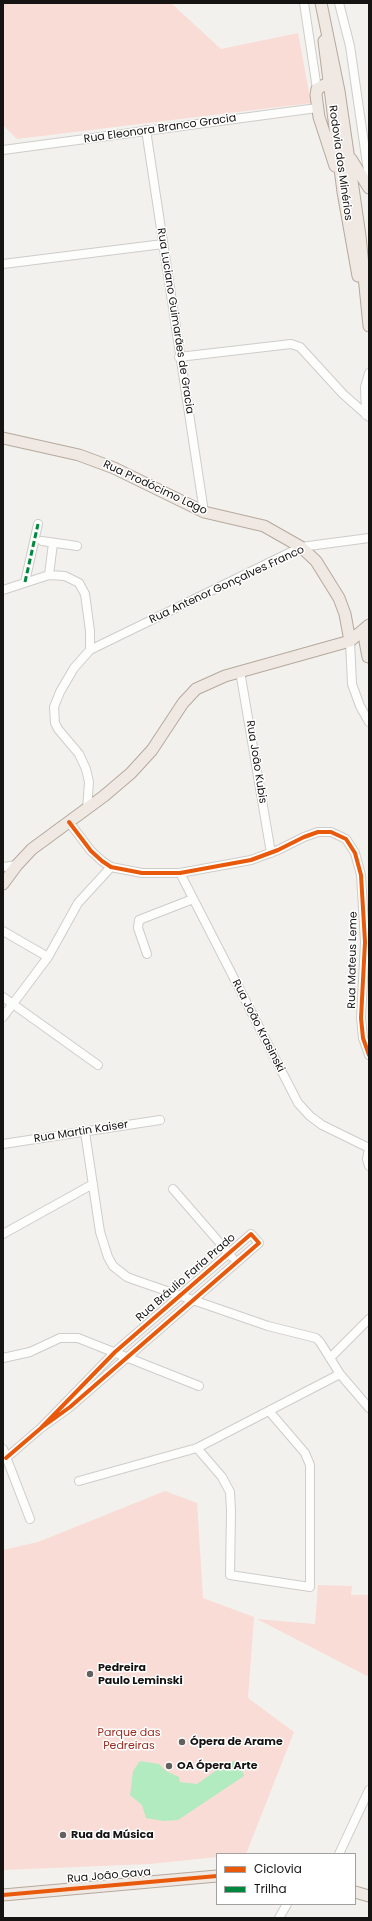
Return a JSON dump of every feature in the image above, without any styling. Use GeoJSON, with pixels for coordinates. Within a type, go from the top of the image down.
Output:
{"type":"FeatureCollection","features":[{"type":"Feature","properties":{"kind":"main road","name":"Rodovia dos Minérios"},"geometry":{"type":"LineString","coordinates":[[321,3],[326,62],[343,192],[349,230],[369,324]]}},
{"type":"Feature","properties":{"kind":"main road","name":"Rodovia dos Minérios"},"geometry":{"type":"LineString","coordinates":[[321,3],[339,91],[348,154],[365,236],[366,294],[369,324]]}},
{"type":"Feature","properties":{"kind":"main road"},"geometry":{"type":"LineString","coordinates":[[326,62],[317,89],[317,108],[343,192]]}},
{"type":"Feature","properties":{"kind":"main road"},"geometry":{"type":"LineString","coordinates":[[317,89],[329,83],[339,91]]}},
{"type":"Feature","properties":{"kind":"main road"},"geometry":{"type":"LineString","coordinates":[[317,108],[333,115]]}},
{"type":"Feature","properties":{"kind":"main road"},"geometry":{"type":"LineString","coordinates":[[348,154],[369,188]]}},
{"type":"Feature","properties":{"kind":"main road"},"geometry":{"type":"LineString","coordinates":[[349,230],[365,236]]}},
{"type":"Feature","properties":{"kind":"main road"},"geometry":{"type":"LineString","coordinates":[[366,294],[369,262]]}},
{"type":"Feature","properties":{"kind":"main road","name":"Rua Prodócimo Lago"},"geometry":{"type":"LineString","coordinates":[[3,438],[79,455],[107,465],[204,512],[264,526],[301,547],[316,561],[339,598],[345,614],[350,641]]}},
{"type":"Feature","properties":{"kind":"main road"},"geometry":{"type":"LineString","coordinates":[[3,884],[17,865],[32,849],[120,784],[143,761],[188,696],[205,684],[240,671],[350,641],[369,626]]}},
{"type":"Feature","properties":{"kind":"main road"},"geometry":{"type":"LineString","coordinates":[[368,658],[365,641],[369,626]]}},
{"type":"Feature","properties":{"kind":"main road"},"geometry":{"type":"LineString","coordinates":[[350,641],[368,658]]}},
{"type":"Feature","properties":{"kind":"main road","name":"Rua João Gava"},"geometry":{"type":"LineString","coordinates":[[3,1895],[216,1876]]}},
{"type":"Feature","properties":{"kind":"main road"},"geometry":{"type":"LineString","coordinates":[[356,1892],[369,1896]]}},
{"type":"Feature","properties":{"kind":"street"},"geometry":{"type":"LineString","coordinates":[[304,3],[317,89]]}},
{"type":"Feature","properties":{"kind":"street"},"geometry":{"type":"LineString","coordinates":[[339,3],[350,46],[369,178]]}},
{"type":"Feature","properties":{"kind":"street","name":"Rua Eleonora Branco Gracia"},"geometry":{"type":"LineString","coordinates":[[3,150],[317,108]]}},
{"type":"Feature","properties":{"kind":"street","name":"Rua Luciano Guimarães de Gracia"},"geometry":{"type":"LineString","coordinates":[[146,130],[179,357],[204,512]]}},
{"type":"Feature","properties":{"kind":"street"},"geometry":{"type":"LineString","coordinates":[[3,264],[163,244]]}},
{"type":"Feature","properties":{"kind":"street"},"geometry":{"type":"LineString","coordinates":[[179,357],[291,344],[300,347],[343,394],[368,416]]}},
{"type":"Feature","properties":{"kind":"street"},"geometry":{"type":"LineString","coordinates":[[368,416],[365,387],[369,373]]}},
{"type":"Feature","properties":{"kind":"street"},"geometry":{"type":"LineString","coordinates":[[25,582],[38,524]]}},
{"type":"Feature","properties":{"kind":"street","name":"Rua Antenor Gonçalves Franco"},"geometry":{"type":"LineString","coordinates":[[90,650],[301,547],[369,538]]}},
{"type":"Feature","properties":{"kind":"street"},"geometry":{"type":"LineString","coordinates":[[42,541],[77,546]]}},
{"type":"Feature","properties":{"kind":"street"},"geometry":{"type":"LineString","coordinates":[[49,575],[53,543]]}},
{"type":"Feature","properties":{"kind":"street"},"geometry":{"type":"LineString","coordinates":[[3,590],[49,575],[65,576],[79,583],[85,594],[90,625],[90,650],[74,668],[60,692],[54,707],[55,723],[58,729],[79,754],[86,769],[89,782],[87,809]]}},
{"type":"Feature","properties":{"kind":"street","name":"Rua Prodócimo Lago"},"geometry":{"type":"LineString","coordinates":[[350,641],[352,684],[360,706],[369,722]]}},
{"type":"Feature","properties":{"kind":"street","name":"Rua João Kubis"},"geometry":{"type":"LineString","coordinates":[[240,671],[271,853]]}},
{"type":"Feature","properties":{"kind":"street","name":"Rua Mateus Leme"},"geometry":{"type":"LineString","coordinates":[[69,822],[92,851],[111,867],[142,873],[180,873],[251,860],[271,853],[318,832],[336,833],[346,839],[351,844],[359,864],[362,888],[365,942],[361,1000],[361,1028],[369,1055]]}},
{"type":"Feature","properties":{"kind":"street"},"geometry":{"type":"LineString","coordinates":[[3,867],[17,865]]}},
{"type":"Feature","properties":{"kind":"street"},"geometry":{"type":"LineString","coordinates":[[3,1017],[48,957],[78,904],[111,867]]}},
{"type":"Feature","properties":{"kind":"street","name":"Rua João Krasinski"},"geometry":{"type":"LineString","coordinates":[[180,873],[298,1103],[310,1116],[322,1125],[369,1148]]}},
{"type":"Feature","properties":{"kind":"street"},"geometry":{"type":"LineString","coordinates":[[147,954],[138,928],[139,920],[193,899]]}},
{"type":"Feature","properties":{"kind":"street"},"geometry":{"type":"LineString","coordinates":[[3,931],[48,957]]}},
{"type":"Feature","properties":{"kind":"street"},"geometry":{"type":"LineString","coordinates":[[361,1000],[369,992]]}},
{"type":"Feature","properties":{"kind":"street"},"geometry":{"type":"LineString","coordinates":[[3,997],[98,1065]]}},
{"type":"Feature","properties":{"kind":"street","name":"Rua Martin Kaiser"},"geometry":{"type":"LineString","coordinates":[[3,1144],[160,1120]]}},
{"type":"Feature","properties":{"kind":"street"},"geometry":{"type":"LineString","coordinates":[[85,1132],[100,1232],[108,1257],[113,1266],[127,1277],[180,1296],[280,1330],[316,1338],[340,1374],[369,1408]]}},
{"type":"Feature","properties":{"kind":"street"},"geometry":{"type":"LineString","coordinates":[[369,1148],[367,1159],[369,1166]]}},
{"type":"Feature","properties":{"kind":"street"},"geometry":{"type":"LineString","coordinates":[[3,1234],[93,1184]]}},
{"type":"Feature","properties":{"kind":"street"},"geometry":{"type":"LineString","coordinates":[[173,1189],[237,1262]]}},
{"type":"Feature","properties":{"kind":"street","name":"Rua Bráulio Faria Prado"},"geometry":{"type":"LineString","coordinates":[[6,1458],[41,1428],[115,1352],[251,1234],[259,1243],[70,1408],[41,1428]]}},
{"type":"Feature","properties":{"kind":"street"},"geometry":{"type":"LineString","coordinates":[[330,1358],[369,1319]]}},
{"type":"Feature","properties":{"kind":"street"},"geometry":{"type":"LineString","coordinates":[[3,1358],[30,1352],[53,1340],[65,1337],[78,1338],[199,1386]]}},
{"type":"Feature","properties":{"kind":"street"},"geometry":{"type":"LineString","coordinates":[[79,1481],[197,1448],[340,1374]]}},
{"type":"Feature","properties":{"kind":"street"},"geometry":{"type":"LineString","coordinates":[[197,1448],[222,1477],[230,1492],[230,1575],[310,1587],[310,1465],[305,1453],[269,1411]]}},
{"type":"Feature","properties":{"kind":"street"},"geometry":{"type":"LineString","coordinates":[[3,1449],[30,1520]]}},
{"type":"Feature","properties":{"kind":"street"},"geometry":{"type":"LineString","coordinates":[[340,1853],[369,1790]]}},
{"type":"Feature","properties":{"kind":"street"},"geometry":{"type":"LineString","coordinates":[[279,1918],[286,1905]]}},
{"type":"Feature","properties":{"kind":"green space"},"geometry":{"type":"Polygon","coordinates":[[[3,3],[171,3],[221,49],[298,33],[311,103],[17,139],[3,125],[3,3]]]}},
{"type":"Feature","properties":{"kind":"green space","name":"Parque das Pedreiras"},"geometry":{"type":"Polygon","coordinates":[[[165,1491],[197,1503],[203,1598],[254,1617],[248,1698],[294,1732],[246,1853],[216,1853],[216,1857],[150,1864],[3,1870],[3,1550],[38,1542],[165,1491]]]}},
{"type":"Feature","properties":{"kind":"green space"},"geometry":{"type":"Polygon","coordinates":[[[318,1585],[352,1586],[351,1595],[369,1595],[369,1677],[257,1619],[315,1624],[318,1585]]]}},
{"type":"Feature","properties":{"kind":"shaded area"},"geometry":{"type":"Polygon","coordinates":[[[140,1761],[159,1764],[166,1771],[179,1777],[180,1782],[197,1784],[214,1772],[221,1763],[239,1761],[244,1776],[178,1820],[164,1821],[146,1818],[142,1805],[130,1795],[133,1771],[140,1761]]]}},
{"type":"Feature","properties":{"kind":"marked path"},"geometry":{"type":"LineString","coordinates":[[25,582],[38,524]]}},
{"type":"Feature","properties":{"kind":"cycle path"},"geometry":{"type":"LineString","coordinates":[[69,822],[91,851],[102,861],[111,867],[142,873],[180,873],[251,860],[318,832],[331,832],[346,839],[355,853],[361,875],[365,942],[361,1018],[363,1038],[369,1055]]}},
{"type":"Feature","properties":{"kind":"cycle path"},"geometry":{"type":"LineString","coordinates":[[6,1458],[41,1428],[115,1352],[251,1234],[259,1243],[70,1407],[41,1428]]}},
{"type":"Feature","properties":{"kind":"cycle path"},"geometry":{"type":"LineString","coordinates":[[3,1895],[216,1876]]}},
{"type":"Feature","properties":{"kind":"place","name":"Pedreira Paulo Leminski"},"geometry":{"type":"Point","coordinates":[90,1674]}},
{"type":"Feature","properties":{"kind":"place","name":"Ópera de Arame"},"geometry":{"type":"Point","coordinates":[182,1742]}},
{"type":"Feature","properties":{"kind":"place","name":"OA Ópera Arte"},"geometry":{"type":"Point","coordinates":[169,1766]}},
{"type":"Feature","properties":{"kind":"place","name":"Rua da Música"},"geometry":{"type":"Point","coordinates":[63,1835]}}]}
